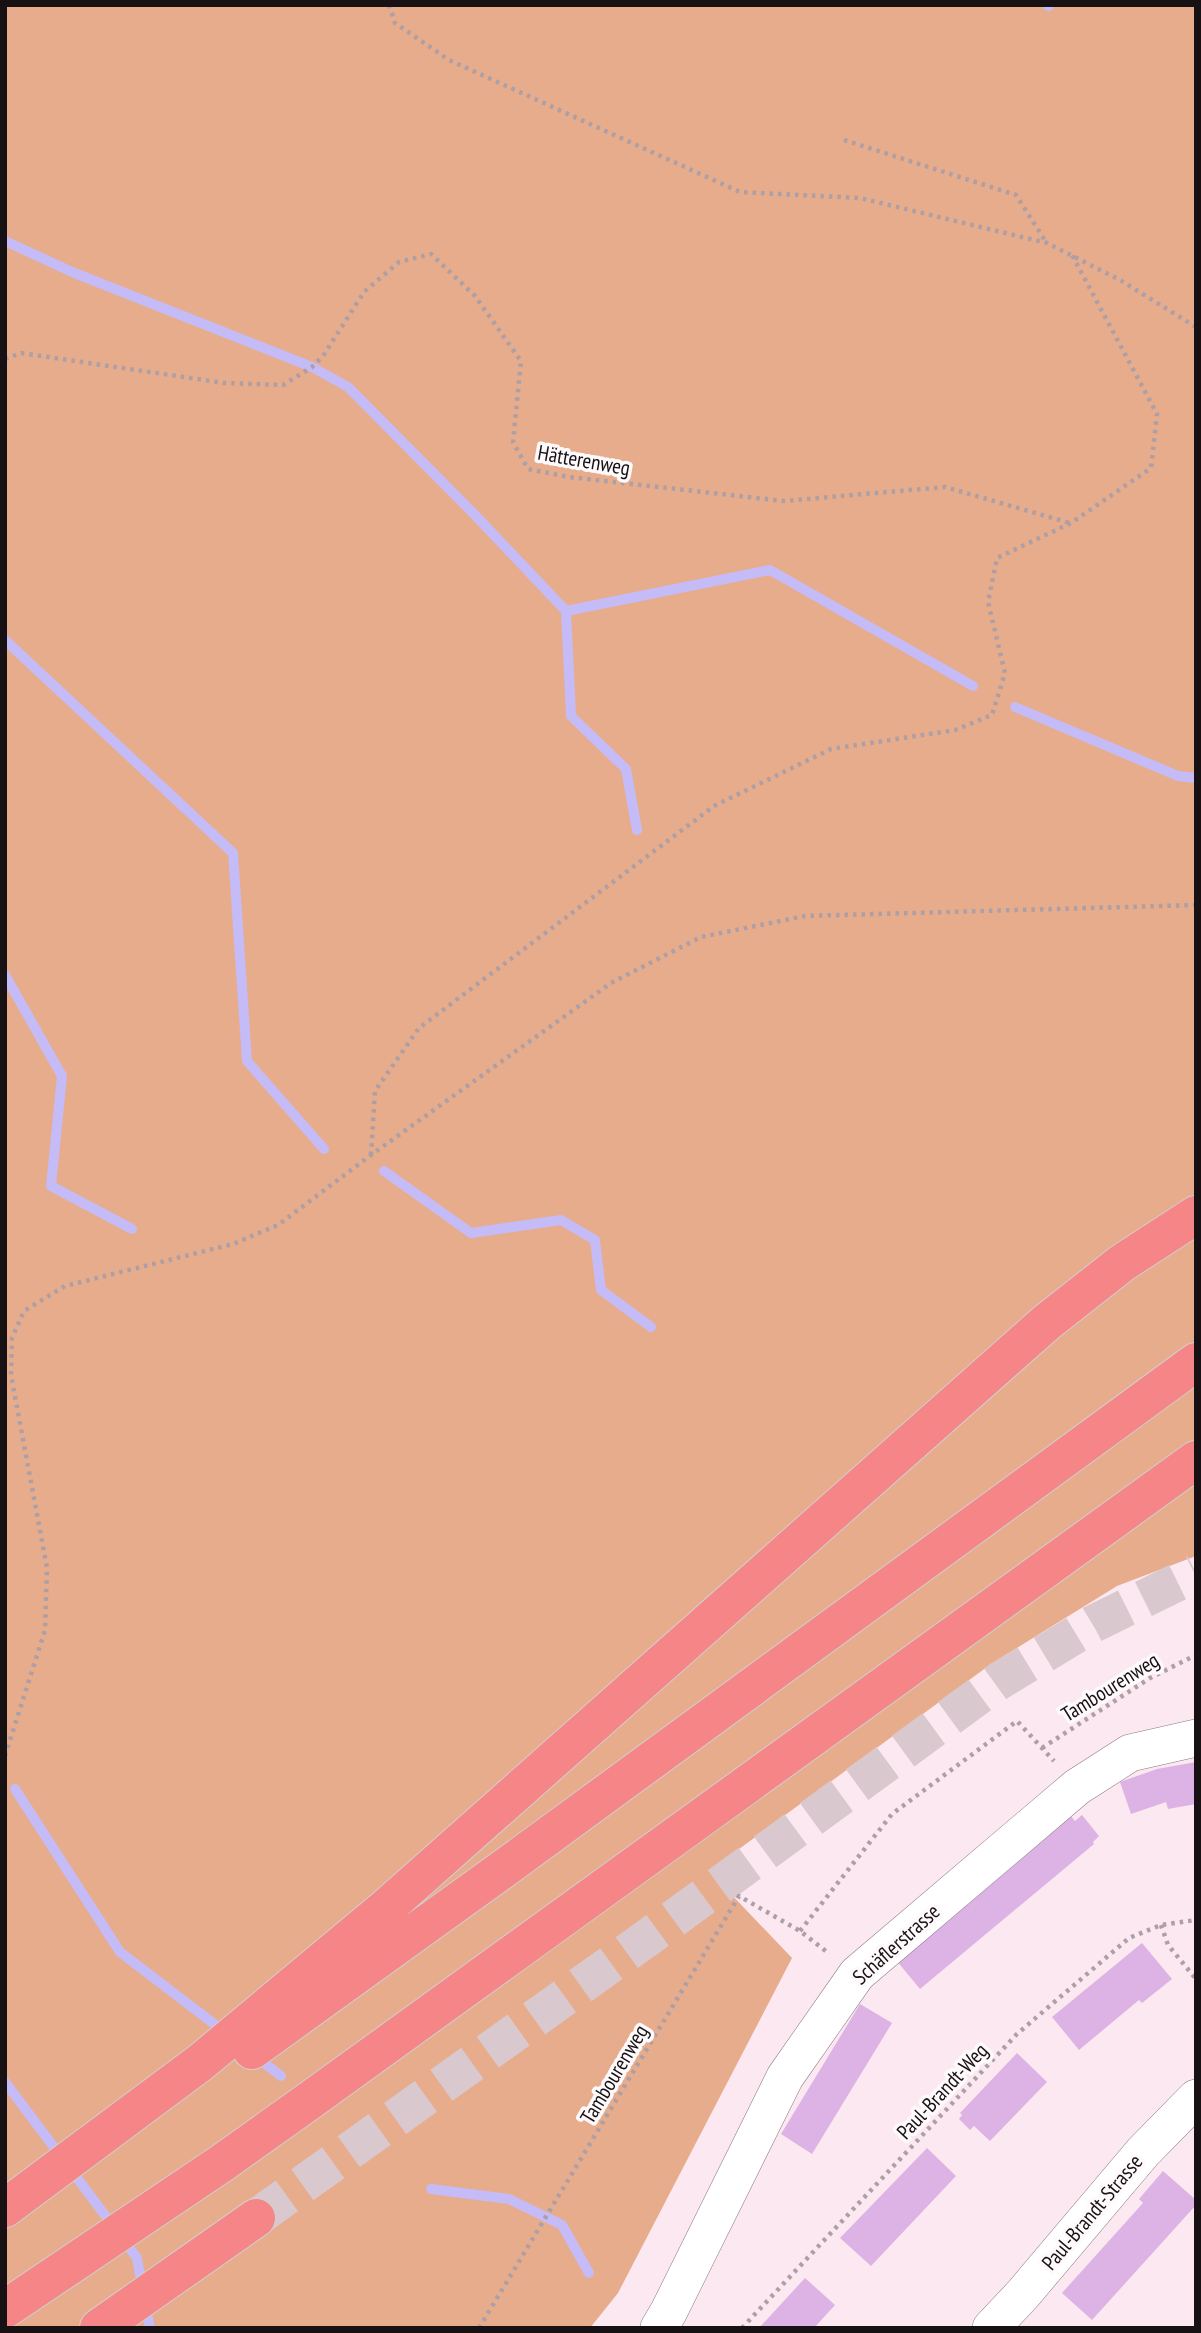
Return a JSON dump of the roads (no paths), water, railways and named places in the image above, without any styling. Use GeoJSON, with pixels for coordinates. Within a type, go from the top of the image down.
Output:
{"type":"FeatureCollection","features":[{"type":"Feature","properties":{"kind":"highway"},"geometry":{"type":"LineString","coordinates":[[5,2214],[156,2116],[313,1989],[397,1899],[1047,1322],[1122,1263],[1196,1215]]}},
{"type":"Feature","properties":{"kind":"highway"},"geometry":{"type":"LineString","coordinates":[[5,2208],[201,2062],[313,1989],[1196,1362]]}},
{"type":"Feature","properties":{"kind":"highway"},"geometry":{"type":"LineString","coordinates":[[5,2309],[222,2163],[569,1916],[1196,1460]]}},
{"type":"Feature","properties":{"kind":"highway"},"geometry":{"type":"LineString","coordinates":[[99,2328],[256,2218]]}},
{"type":"Feature","properties":{"kind":"street","name":"Schäflerstrasse"},"geometry":{"type":"LineString","coordinates":[[659,2328],[785,2077],[857,1974],[1077,1787],[1130,1753],[1196,1738]]}},
{"type":"Feature","properties":{"kind":"street","name":"Paul-Brandt-Strasse"},"geometry":{"type":"LineString","coordinates":[[991,2328],[1143,2152],[1196,2098]]}},
{"type":"Feature","properties":{"kind":"waterway"},"geometry":{"type":"LineString","coordinates":[[5,241],[72,272],[312,367],[348,387],[566,611],[770,570],[973,686]]}},
{"type":"Feature","properties":{"kind":"waterway"},"geometry":{"type":"LineString","coordinates":[[566,611],[571,716],[626,769],[637,830]]}},
{"type":"Feature","properties":{"kind":"waterway"},"geometry":{"type":"LineString","coordinates":[[5,640],[233,853],[247,1061],[324,1149]]}},
{"type":"Feature","properties":{"kind":"waterway"},"geometry":{"type":"LineString","coordinates":[[1015,707],[1178,776],[1196,778]]}},
{"type":"Feature","properties":{"kind":"waterway"},"geometry":{"type":"LineString","coordinates":[[5,975],[62,1076],[51,1186],[132,1229]]}},
{"type":"Feature","properties":{"kind":"waterway"},"geometry":{"type":"LineString","coordinates":[[384,1171],[471,1233],[561,1220],[595,1240],[601,1290],[651,1327]]}},
{"type":"Feature","properties":{"kind":"waterway"},"geometry":{"type":"LineString","coordinates":[[15,1789],[120,1952],[226,2033]]}},
{"type":"Feature","properties":{"kind":"waterway"},"geometry":{"type":"LineString","coordinates":[[255,2056],[281,2076]]}},
{"type":"Feature","properties":{"kind":"waterway"},"geometry":{"type":"LineString","coordinates":[[5,2082],[137,2258],[142,2287]]}},
{"type":"Feature","properties":{"kind":"waterway"},"geometry":{"type":"LineString","coordinates":[[431,2189],[509,2199],[562,2225],[589,2273]]}},
{"type":"Feature","properties":{"kind":"waterway"},"geometry":{"type":"LineString","coordinates":[[145,2303],[150,2328]]}},
{"type":"Feature","properties":{"kind":"tunnel"},"geometry":{"type":"LineString","coordinates":[[256,2218],[650,1936],[999,1681],[1093,1624],[1196,1573]]}}]}
